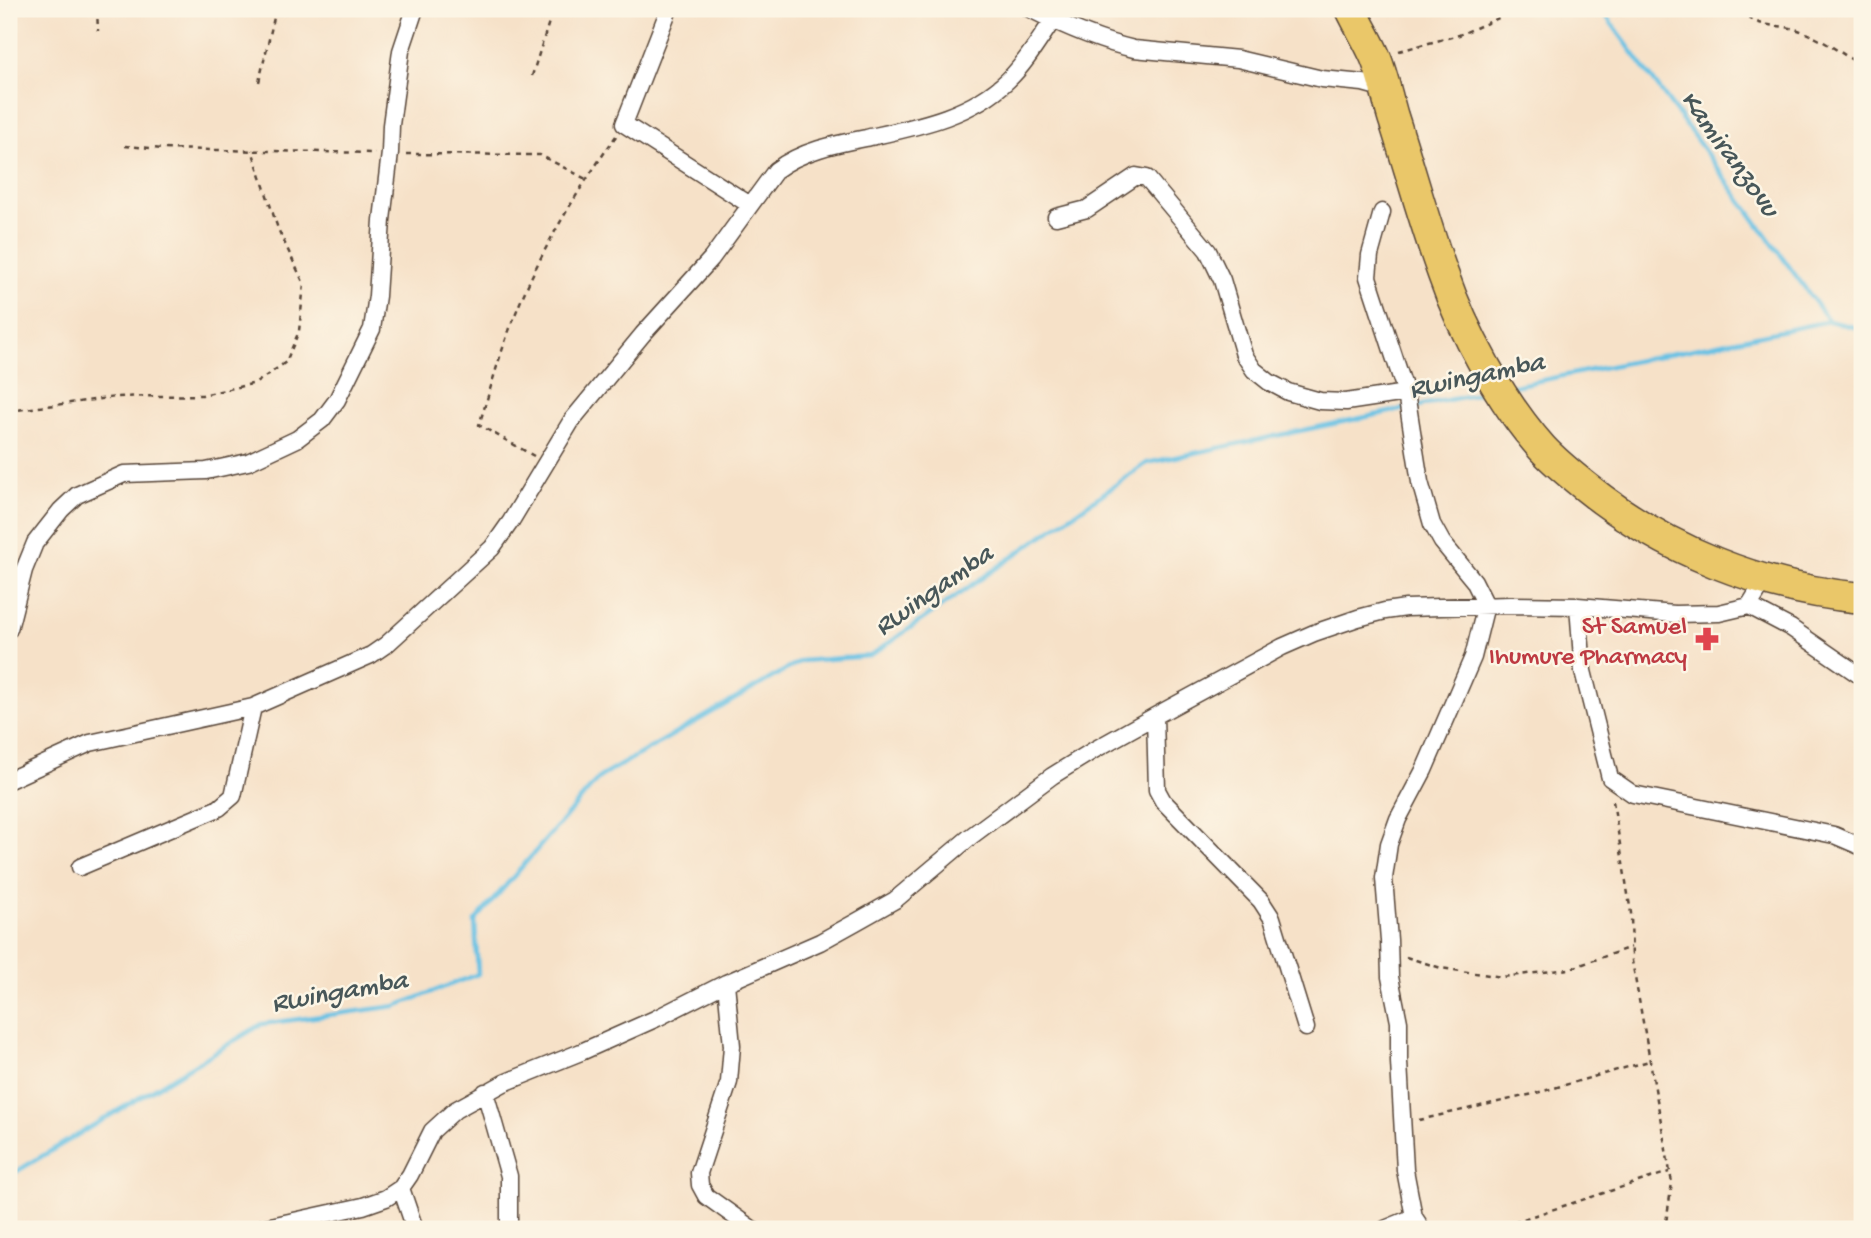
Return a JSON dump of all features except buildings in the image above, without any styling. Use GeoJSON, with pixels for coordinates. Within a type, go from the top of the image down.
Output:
{"type":"FeatureCollection","features":[{"type":"Feature","properties":{"kind":"highway"},"geometry":{"type":"LineString","coordinates":[[1350,9],[1375,57],[1443,275],[1465,328],[1494,381],[1542,448],[1606,504],[1686,550],[1765,580],[1791,587],[1862,598]]}},
{"type":"Feature","properties":{"kind":"street"},"geometry":{"type":"LineString","coordinates":[[9,629],[24,570],[36,543],[76,495],[124,474],[206,471],[248,463],[298,439],[322,420],[337,400],[372,329],[391,125],[401,51],[415,9]]}},
{"type":"Feature","properties":{"kind":"street"},"geometry":{"type":"LineString","coordinates":[[669,9],[624,124],[750,205]]}},
{"type":"Feature","properties":{"kind":"street"},"geometry":{"type":"LineString","coordinates":[[1030,9],[1052,20],[1134,49],[1238,60],[1322,79],[1363,83],[1385,89]]}},
{"type":"Feature","properties":{"kind":"street"},"geometry":{"type":"LineString","coordinates":[[9,780],[90,743],[253,707],[371,655],[387,644],[492,548],[511,522],[572,420],[643,334],[711,259],[776,170],[787,162],[844,142],[926,125],[980,101],[1009,80],[1052,20]]}},
{"type":"Feature","properties":{"kind":"street"},"geometry":{"type":"LineString","coordinates":[[1056,217],[1087,209],[1136,176],[1147,178],[1208,251],[1222,281],[1244,355],[1254,370],[1288,392],[1320,401],[1346,402],[1406,393]]}},
{"type":"Feature","properties":{"kind":"street"},"geometry":{"type":"LineString","coordinates":[[1382,212],[1370,255],[1368,277],[1406,393],[1420,482],[1432,524],[1442,542],[1474,581],[1486,605],[1473,657],[1389,844],[1384,878],[1390,976],[1399,1021],[1405,1170],[1418,1223],[1385,1229]]}},
{"type":"Feature","properties":{"kind":"street"},"geometry":{"type":"LineString","coordinates":[[1749,606],[1765,580]]}},
{"type":"Feature","properties":{"kind":"street"},"geometry":{"type":"LineString","coordinates":[[1578,606],[1583,671],[1610,778],[1633,794],[1834,835],[1862,847]]}},
{"type":"Feature","properties":{"kind":"street"},"geometry":{"type":"LineString","coordinates":[[257,1229],[303,1224],[386,1198],[401,1188],[432,1131],[455,1110],[485,1092],[593,1046],[820,942],[895,900],[970,837],[1052,776],[1155,716],[1282,647],[1314,633],[1385,611],[1406,608],[1578,606],[1675,614],[1719,613],[1749,606],[1791,628],[1862,677]]}},
{"type":"Feature","properties":{"kind":"street"},"geometry":{"type":"LineString","coordinates":[[80,867],[219,808],[233,796],[253,707]]}},
{"type":"Feature","properties":{"kind":"street"},"geometry":{"type":"LineString","coordinates":[[1155,716],[1157,790],[1163,801],[1261,901],[1272,918],[1306,1028]]}},
{"type":"Feature","properties":{"kind":"street"},"geometry":{"type":"LineString","coordinates":[[726,983],[732,1046],[729,1082],[699,1172],[700,1185],[706,1196],[752,1229]]}},
{"type":"Feature","properties":{"kind":"street"},"geometry":{"type":"LineString","coordinates":[[485,1092],[509,1176],[509,1229]]}},
{"type":"Feature","properties":{"kind":"street"},"geometry":{"type":"LineString","coordinates":[[401,1188],[415,1229]]}},
{"type":"Feature","properties":{"kind":"path"},"geometry":{"type":"LineString","coordinates":[[97,9],[97,31]]}},
{"type":"Feature","properties":{"kind":"path"},"geometry":{"type":"LineString","coordinates":[[259,82],[276,9]]}},
{"type":"Feature","properties":{"kind":"path"},"geometry":{"type":"LineString","coordinates":[[532,76],[553,9]]}},
{"type":"Feature","properties":{"kind":"path"},"geometry":{"type":"LineString","coordinates":[[1375,57],[1459,35],[1520,9]]}},
{"type":"Feature","properties":{"kind":"path"},"geometry":{"type":"LineString","coordinates":[[1743,9],[1748,18],[1755,22],[1799,30],[1862,66]]}},
{"type":"Feature","properties":{"kind":"path"},"geometry":{"type":"LineString","coordinates":[[547,463],[479,425],[512,323],[533,274],[586,179],[624,124]]}},
{"type":"Feature","properties":{"kind":"path"},"geometry":{"type":"LineString","coordinates":[[125,146],[163,149],[540,155],[586,179]]}},
{"type":"Feature","properties":{"kind":"path"},"geometry":{"type":"LineString","coordinates":[[9,411],[116,397],[202,395],[256,383],[286,362],[299,331],[304,284],[278,229],[252,150]]}},
{"type":"Feature","properties":{"kind":"path"},"geometry":{"type":"LineString","coordinates":[[1610,778],[1631,913],[1632,961],[1672,1183],[1665,1229]]}},
{"type":"Feature","properties":{"kind":"path"},"geometry":{"type":"LineString","coordinates":[[1390,952],[1441,968],[1502,977],[1569,969],[1631,947]]}},
{"type":"Feature","properties":{"kind":"path"},"geometry":{"type":"LineString","coordinates":[[1402,1124],[1533,1094],[1650,1060]]}},
{"type":"Feature","properties":{"kind":"path"},"geometry":{"type":"LineString","coordinates":[[1485,1229],[1670,1172]]}},
{"type":"Feature","properties":{"kind":"waterway","name":"Kamiranzovu"},"geometry":{"type":"LineString","coordinates":[[1601,9],[1829,321]]}},
{"type":"Feature","properties":{"kind":"waterway","name":"Rwingamba"},"geometry":{"type":"LineString","coordinates":[[1509,387],[1829,321],[1862,329]]}},
{"type":"Feature","properties":{"kind":"waterway","name":"Rwingamba"},"geometry":{"type":"LineString","coordinates":[[1413,407],[1487,392]]}},
{"type":"Feature","properties":{"kind":"waterway","name":"Rwingamba"},"geometry":{"type":"LineString","coordinates":[[9,1176],[262,1024],[396,1006],[478,974],[475,921],[600,777],[801,661],[870,656],[1147,463],[1404,409]]}},
{"type":"Feature","properties":{"kind":"place","name":"St Samuel Ihumure Pharmacy"},"geometry":{"type":"Point","coordinates":[1707,639]}}]}
